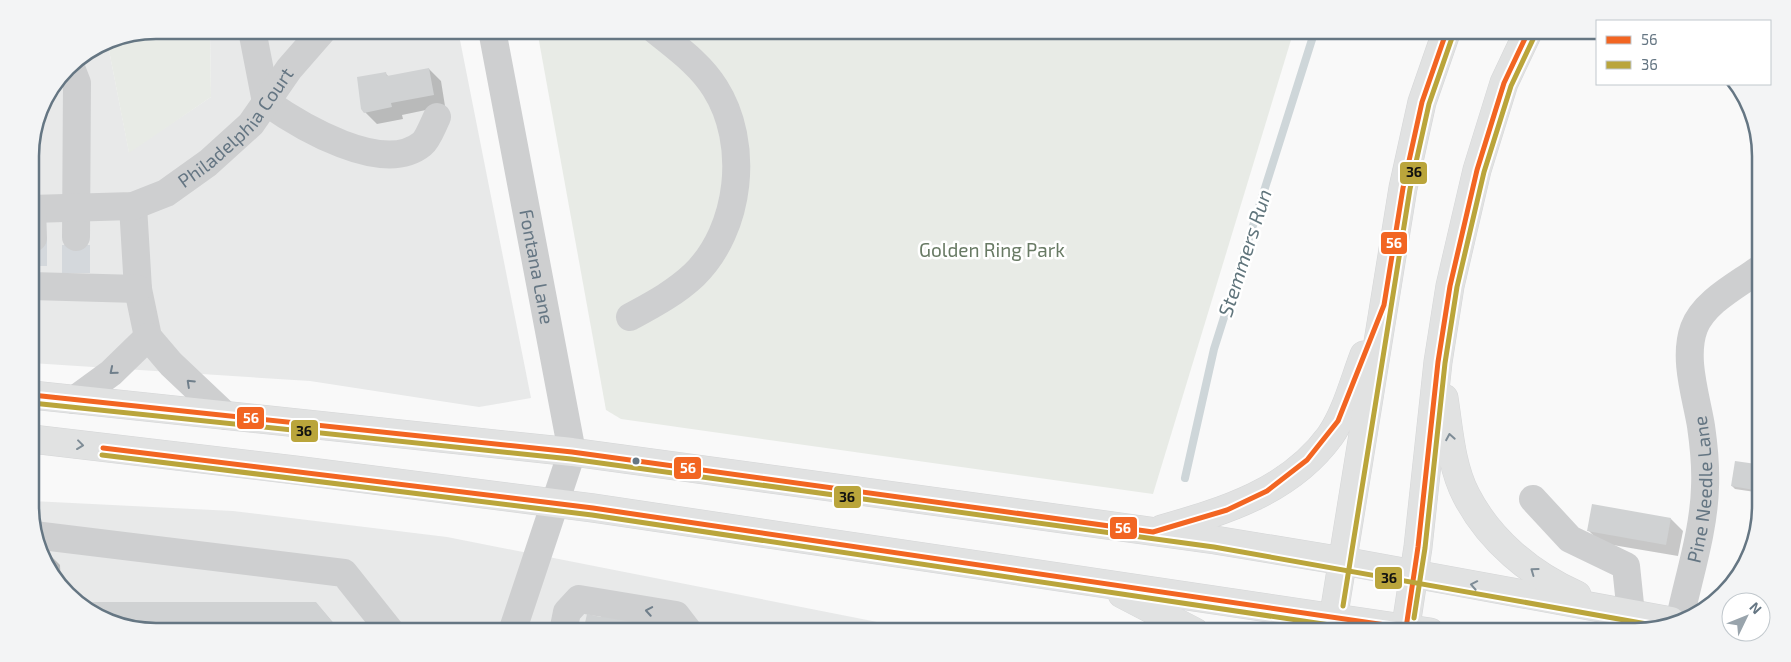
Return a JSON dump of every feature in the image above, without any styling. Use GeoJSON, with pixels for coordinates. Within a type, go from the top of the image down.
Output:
{"type":"FeatureCollection","features":[{"type":"Feature","properties":{"kind":"main road"},"geometry":{"type":"LineString","coordinates":[[1332,623],[1402,188],[1422,102],[1444,39]]}},
{"type":"Feature","properties":{"kind":"main road"},"geometry":{"type":"LineString","coordinates":[[1414,623],[1414,574],[1438,362],[1450,286],[1477,170],[1504,83],[1525,39]]}},
{"type":"Feature","properties":{"kind":"main road"},"geometry":{"type":"LineString","coordinates":[[1153,532],[1237,506],[1288,476],[1312,456],[1330,436],[1338,421],[1384,305]]}},
{"type":"Feature","properties":{"kind":"main road"},"geometry":{"type":"LineString","coordinates":[[1438,362],[1457,470],[1466,495],[1487,528],[1534,572],[1566,590],[1619,612]]}},
{"type":"Feature","properties":{"kind":"main road"},"geometry":{"type":"LineString","coordinates":[[39,397],[572,452],[1153,532],[1343,561],[1663,620]]}},
{"type":"Feature","properties":{"kind":"main road"},"geometry":{"type":"LineString","coordinates":[[39,440],[555,503],[1096,581],[1321,623]]}},
{"type":"Feature","properties":{"kind":"main road"},"geometry":{"type":"LineString","coordinates":[[1096,581],[1177,623]]}},
{"type":"Feature","properties":{"kind":"street"},"geometry":{"type":"LineString","coordinates":[[254,39],[266,102],[295,123],[368,153],[407,152],[423,143],[437,117]]}},
{"type":"Feature","properties":{"kind":"street","name":"Philadelphia Court"},"geometry":{"type":"LineString","coordinates":[[39,209],[133,206],[166,193],[208,164],[251,124],[289,69],[315,39]]}},
{"type":"Feature","properties":{"kind":"street","name":"Fontana Lane"},"geometry":{"type":"LineString","coordinates":[[494,39],[572,452],[515,623]]}},
{"type":"Feature","properties":{"kind":"street"},"geometry":{"type":"LineString","coordinates":[[630,317],[676,290],[695,275],[710,255],[724,228],[733,204],[736,145],[729,117],[715,89],[696,64],[666,39]]}},
{"type":"Feature","properties":{"kind":"street"},"geometry":{"type":"LineString","coordinates":[[73,73],[77,83],[76,238]]}},
{"type":"Feature","properties":{"kind":"street"},"geometry":{"type":"LineString","coordinates":[[133,206],[138,289],[148,337],[171,364],[226,416]]}},
{"type":"Feature","properties":{"kind":"street","name":"Pine Needle Lane"},"geometry":{"type":"LineString","coordinates":[[1681,614],[1700,524],[1705,489],[1705,453],[1691,366],[1691,345],[1694,328],[1715,301],[1752,274]]}},
{"type":"Feature","properties":{"kind":"street"},"geometry":{"type":"LineString","coordinates":[[39,281],[76,280],[138,289]]}},
{"type":"Feature","properties":{"kind":"street"},"geometry":{"type":"LineString","coordinates":[[74,400],[112,373],[148,337]]}},
{"type":"Feature","properties":{"kind":"street"},"geometry":{"type":"LineString","coordinates":[[1533,499],[1570,539],[1626,566],[1619,612]]}},
{"type":"Feature","properties":{"kind":"street"},"geometry":{"type":"LineString","coordinates":[[43,536],[344,573],[384,623]]}},
{"type":"Feature","properties":{"kind":"street"},"geometry":{"type":"LineString","coordinates":[[565,623],[567,612],[580,599],[676,615],[682,623]]}},
{"type":"Feature","properties":{"kind":"shaded area"},"geometry":{"type":"Polygon","coordinates":[[[210,39],[460,39],[531,398],[479,407],[310,381],[39,364],[39,148],[43,125],[54,97],[73,73],[84,63],[109,49],[129,152],[211,97],[210,39]]]}},
{"type":"Feature","properties":{"kind":"shaded area"},"geometry":{"type":"Polygon","coordinates":[[[39,501],[233,511],[447,537],[882,623],[140,622],[118,617],[91,604],[68,583],[58,571],[45,544],[41,529],[39,501]]]}},
{"type":"Feature","properties":{"kind":"green space"},"geometry":{"type":"Polygon","coordinates":[[[148,39],[210,39],[211,97],[129,153],[109,49],[125,43],[148,39]]]}},
{"type":"Feature","properties":{"kind":"green space","name":"Golden Ring Park"},"geometry":{"type":"Polygon","coordinates":[[[539,39],[1291,39],[1153,494],[621,419],[606,410],[539,39]]]}},
{"type":"Feature","properties":{"kind":"building"},"geometry":{"type":"Polygon","coordinates":[[[429,68],[434,95],[391,103],[392,107],[364,113],[361,109],[357,77],[386,72],[387,76],[429,68]]]}},
{"type":"Feature","properties":{"kind":"building"},"geometry":{"type":"Polygon","coordinates":[[[1735,461],[1752,463],[1752,490],[1731,486],[1735,461]]]}},
{"type":"Feature","properties":{"kind":"building"},"geometry":{"type":"Polygon","coordinates":[[[1592,504],[1671,518],[1666,545],[1587,531],[1592,504]]]}},
{"type":"Feature","properties":{"kind":"building"},"geometry":{"type":"Polygon","coordinates":[[[89,602],[316,602],[334,623],[140,622],[118,617],[89,602]]]}},
{"type":"Feature","properties":{"kind":"building"},"geometry":{"type":"Polygon","coordinates":[[[587,614],[601,617],[601,614],[648,623],[585,623],[587,614]]]}},
{"type":"Feature","properties":{"kind":"waterway","name":"Stemmers Run"},"geometry":{"type":"LineString","coordinates":[[1185,478],[1214,349],[1312,39]]}},
{"type":"Feature","properties":{"kind":"tunnel"},"geometry":{"type":"LineString","coordinates":[[76,237],[76,273]]}},
{"type":"Feature","properties":{"kind":"transit line","name":"56"},"geometry":{"type":"LineString","coordinates":[[39,396],[572,452],[1153,532],[1227,510],[1267,491],[1307,460],[1338,421],[1384,305],[1403,188],[1422,102],[1444,39]]}},
{"type":"Feature","properties":{"kind":"transit line","name":"36"},"geometry":{"type":"LineString","coordinates":[[1343,606],[1410,189],[1429,104],[1452,39]]}},
{"type":"Feature","properties":{"kind":"transit line","name":"56"},"geometry":{"type":"LineString","coordinates":[[1407,623],[1418,547],[1438,362],[1450,286],[1477,170],[1504,83],[1525,39]]}},
{"type":"Feature","properties":{"kind":"transit line","name":"36"},"geometry":{"type":"LineString","coordinates":[[1414,618],[1425,548],[1445,363],[1457,287],[1484,172],[1511,86],[1533,39]]}},
{"type":"Feature","properties":{"kind":"transit line","name":"36"},"geometry":{"type":"LineString","coordinates":[[39,404],[571,459],[1214,547],[1641,623]]}},
{"type":"Feature","properties":{"kind":"transit line","name":"56"},"geometry":{"type":"LineString","coordinates":[[103,448],[593,508],[1372,623]]}},
{"type":"Feature","properties":{"kind":"transit line","name":"36"},"geometry":{"type":"LineString","coordinates":[[102,455],[592,515],[1317,623]]}}]}
